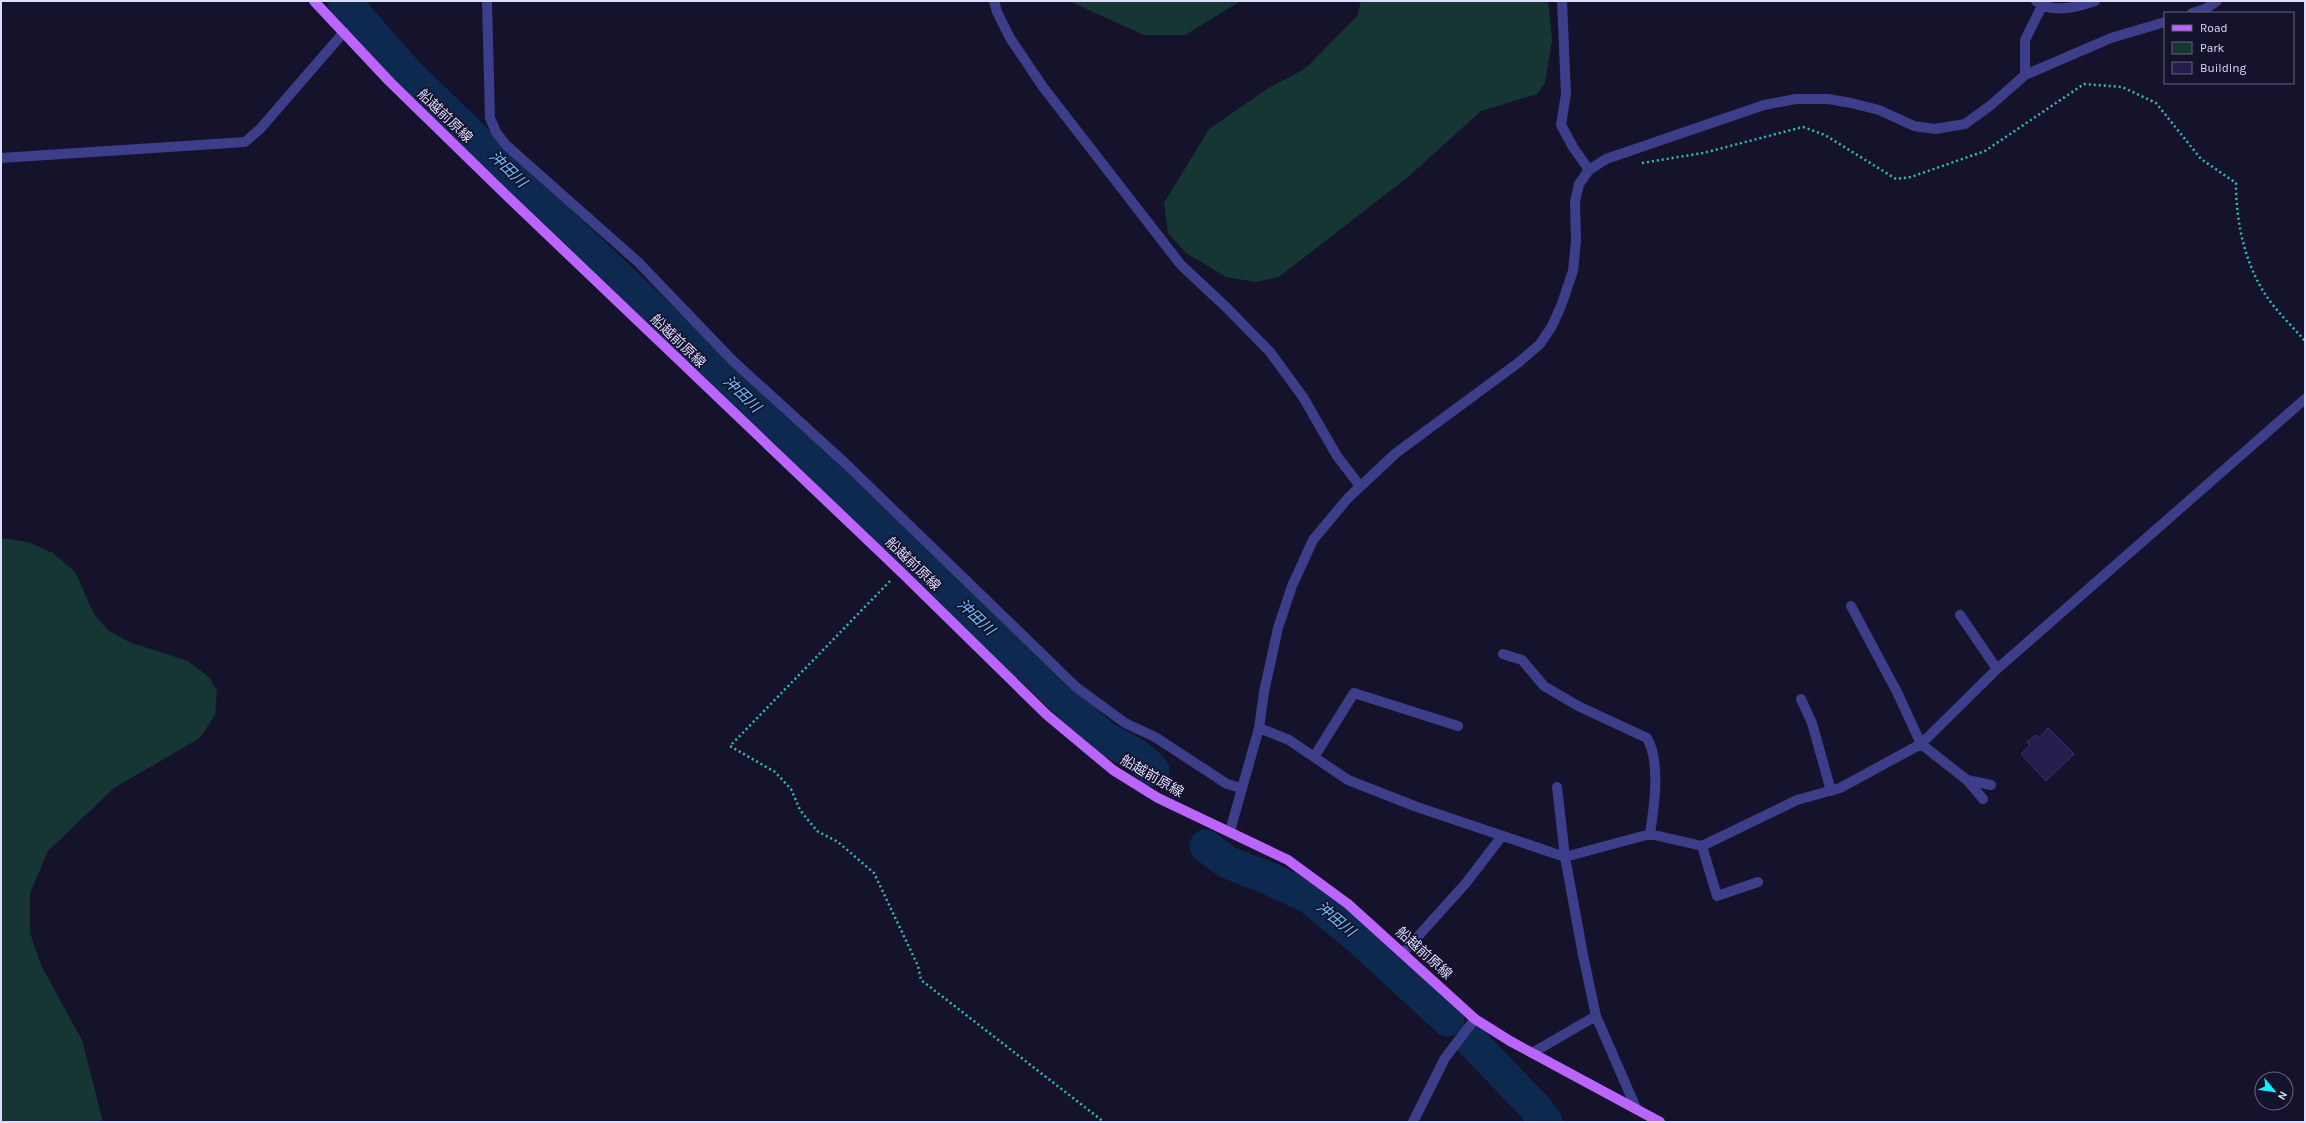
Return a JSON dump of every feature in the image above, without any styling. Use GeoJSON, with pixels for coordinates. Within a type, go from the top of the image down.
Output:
{"type":"FeatureCollection","features":[{"type":"Feature","properties":{"kind":"main road","name":"船越前原線"},"geometry":{"type":"LineString","coordinates":[[314,1],[390,82],[511,200],[900,571],[1047,715],[1095,756],[1137,787],[1288,860],[1348,904],[1475,1019],[1532,1053],[1660,1122]]}},
{"type":"Feature","properties":{"kind":"street"},"geometry":{"type":"LineString","coordinates":[[487,1],[490,118],[496,132],[506,145],[638,262],[732,360],[845,463],[1076,687],[1125,723],[1155,738],[1227,784],[1242,788]]}},
{"type":"Feature","properties":{"kind":"street"},"geometry":{"type":"LineString","coordinates":[[994,1],[997,12],[1010,38],[1043,87],[1181,265],[1226,307],[1270,352],[1303,397],[1337,456],[1360,486]]}},
{"type":"Feature","properties":{"kind":"street"},"geometry":{"type":"LineString","coordinates":[[1562,1],[1566,94],[1562,125],[1573,147],[1589,170]]}},
{"type":"Feature","properties":{"kind":"street"},"geometry":{"type":"LineString","coordinates":[[2025,75],[2025,40],[2042,3],[2081,6],[2095,1]]}},
{"type":"Feature","properties":{"kind":"street"},"geometry":{"type":"LineString","coordinates":[[2195,12],[2205,9],[2217,1]]}},
{"type":"Feature","properties":{"kind":"street"},"geometry":{"type":"LineString","coordinates":[[1230,831],[1259,728],[1264,692],[1278,628],[1292,586],[1313,540],[1348,498],[1396,453],[1518,363],[1540,344],[1552,326],[1561,306],[1573,270],[1576,241],[1575,202],[1579,184],[1589,170],[1606,159],[1764,105],[1796,99],[1828,100],[1851,103],[1879,110],[1914,126],[1935,129],[1965,124],[1991,105],[2025,75],[2111,38],[2164,22]]}},
{"type":"Feature","properties":{"kind":"street"},"geometry":{"type":"LineString","coordinates":[[1,158],[245,142],[260,129],[344,32]]}},
{"type":"Feature","properties":{"kind":"street"},"geometry":{"type":"LineString","coordinates":[[1259,728],[1289,740],[1348,780],[1417,808],[1565,857],[1650,834],[1702,846],[1797,800],[1840,788],[1921,744],[1997,669],[2305,400]]}},
{"type":"Feature","properties":{"kind":"street"},"geometry":{"type":"LineString","coordinates":[[1851,606],[1897,692],[1921,744],[1967,780],[1983,799]]}},
{"type":"Feature","properties":{"kind":"street"},"geometry":{"type":"LineString","coordinates":[[1960,615],[1997,669]]}},
{"type":"Feature","properties":{"kind":"street"},"geometry":{"type":"LineString","coordinates":[[1503,654],[1522,660],[1544,686],[1578,706],[1647,738],[1652,748],[1655,800],[1650,834]]}},
{"type":"Feature","properties":{"kind":"street"},"geometry":{"type":"LineString","coordinates":[[1314,757],[1354,693],[1458,726]]}},
{"type":"Feature","properties":{"kind":"street"},"geometry":{"type":"LineString","coordinates":[[1801,699],[1812,723],[1831,791]]}},
{"type":"Feature","properties":{"kind":"street"},"geometry":{"type":"LineString","coordinates":[[1967,780],[1991,785]]}},
{"type":"Feature","properties":{"kind":"street"},"geometry":{"type":"LineString","coordinates":[[1557,787],[1565,857],[1596,1016],[1636,1108]]}},
{"type":"Feature","properties":{"kind":"street"},"geometry":{"type":"LineString","coordinates":[[1403,953],[1466,884],[1502,836]]}},
{"type":"Feature","properties":{"kind":"street"},"geometry":{"type":"LineString","coordinates":[[1702,846],[1717,896],[1758,882]]}},
{"type":"Feature","properties":{"kind":"street"},"geometry":{"type":"LineString","coordinates":[[1532,1053],[1596,1016]]}},
{"type":"Feature","properties":{"kind":"street"},"geometry":{"type":"LineString","coordinates":[[1413,1122],[1445,1058],[1475,1019]]}},
{"type":"Feature","properties":{"kind":"path"},"geometry":{"type":"LineString","coordinates":[[1641,163],[1703,153],[1803,127],[1825,135],[1896,179],[1911,177],[1985,150],[2084,84],[2122,87],[2156,103],[2201,159],[2236,183],[2236,208],[2246,256],[2265,294],[2305,341]]}},
{"type":"Feature","properties":{"kind":"path"},"geometry":{"type":"LineString","coordinates":[[900,571],[730,746],[775,772],[791,788],[800,810],[817,831],[838,842],[874,873],[918,966],[921,980],[1104,1122]]}},
{"type":"Feature","properties":{"kind":"green space"},"geometry":{"type":"Polygon","coordinates":[[[1069,1],[1241,1],[1185,35],[1144,35],[1069,1]]]}},
{"type":"Feature","properties":{"kind":"green space"},"geometry":{"type":"Polygon","coordinates":[[[1361,1],[1548,1],[1552,40],[1545,83],[1537,94],[1481,111],[1408,177],[1279,277],[1256,282],[1226,277],[1186,253],[1168,233],[1164,203],[1209,129],[1267,89],[1306,68],[1357,16],[1361,1]]]}},
{"type":"Feature","properties":{"kind":"green space"},"geometry":{"type":"Polygon","coordinates":[[[1,538],[28,542],[53,553],[75,572],[94,614],[108,630],[129,642],[188,661],[209,677],[217,691],[215,715],[200,738],[114,788],[48,851],[30,893],[30,933],[41,965],[82,1040],[103,1122],[1,1122],[1,538]]]}},
{"type":"Feature","properties":{"kind":"building"},"geometry":{"type":"Polygon","coordinates":[[[2048,728],[2074,754],[2046,781],[2021,754],[2030,745],[2027,742],[2036,735],[2039,738],[2048,728]]]}},
{"type":"Feature","properties":{"kind":"waterway","name":"沖田川"},"geometry":{"type":"LineString","coordinates":[[344,1],[407,73],[554,216],[1104,738],[1130,752],[1153,770]]}},
{"type":"Feature","properties":{"kind":"waterway","name":"沖田川"},"geometry":{"type":"LineString","coordinates":[[1206,846],[1227,862],[1270,879],[1309,897],[1360,939],[1448,1020]]}},
{"type":"Feature","properties":{"kind":"waterway","name":"沖田川"},"geometry":{"type":"LineString","coordinates":[[1473,1043],[1534,1106],[1546,1122]]}}]}
